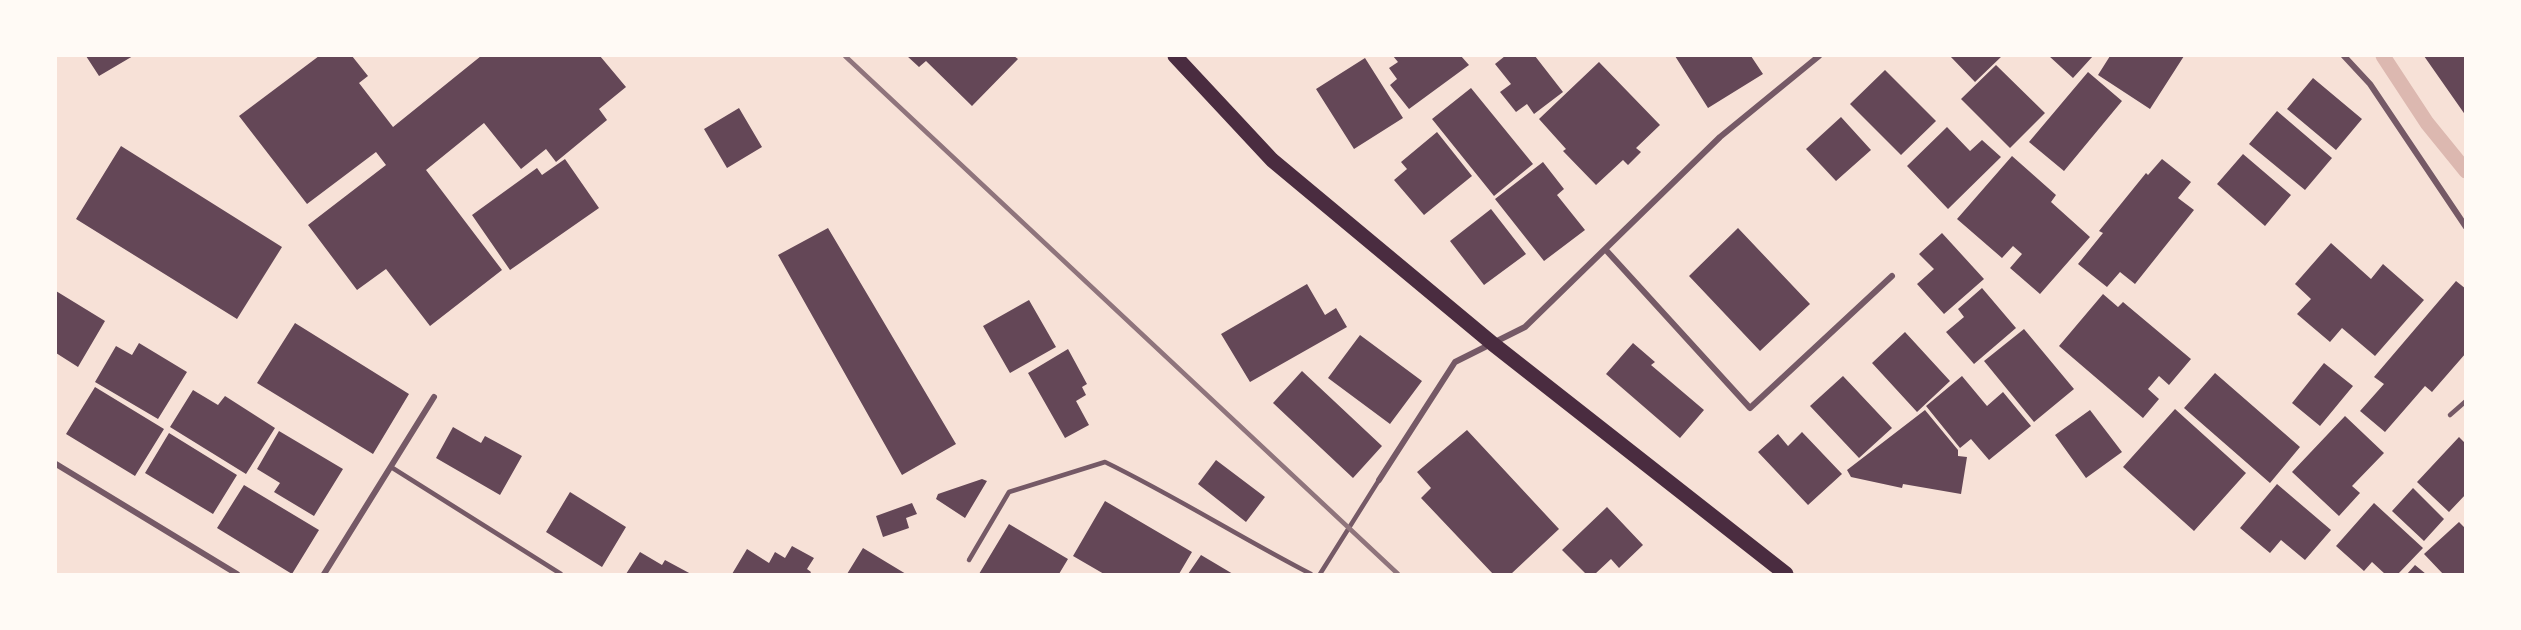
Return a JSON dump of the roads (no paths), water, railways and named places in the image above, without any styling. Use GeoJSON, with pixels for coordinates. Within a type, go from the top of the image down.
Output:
{"type":"FeatureCollection","features":[{"type":"Feature","properties":{"kind":"main road"},"geometry":{"type":"LineString","coordinates":[[1175,56],[1272,160],[1493,344],[1786,574]]}},
{"type":"Feature","properties":{"kind":"street"},"geometry":{"type":"LineString","coordinates":[[1379,480],[1455,362],[1525,327],[1720,137],[1819,56]]}},
{"type":"Feature","properties":{"kind":"street"},"geometry":{"type":"LineString","coordinates":[[2344,56],[2370,84],[2466,227]]}},
{"type":"Feature","properties":{"kind":"street"},"geometry":{"type":"LineString","coordinates":[[1605,249],[1750,408],[1892,276]]}},
{"type":"Feature","properties":{"kind":"street"},"geometry":{"type":"LineString","coordinates":[[324,574],[434,397]]}},
{"type":"Feature","properties":{"kind":"street"},"geometry":{"type":"LineString","coordinates":[[56,465],[237,574]]}},
{"type":"Feature","properties":{"kind":"lane"},"geometry":{"type":"LineString","coordinates":[[2450,415],[2466,401]]}},
{"type":"Feature","properties":{"kind":"lane"},"geometry":{"type":"LineString","coordinates":[[969,560],[1009,492],[1105,462],[1155,486],[1235,536],[1311,574]]}},
{"type":"Feature","properties":{"kind":"lane"},"geometry":{"type":"LineString","coordinates":[[390,467],[561,574]]}},
{"type":"Feature","properties":{"kind":"lane"},"geometry":{"type":"LineString","coordinates":[[1320,574],[1379,480]]}},
{"type":"Feature","properties":{"kind":"waterway"},"geometry":{"type":"LineString","coordinates":[[2383,56],[2427,123],[2466,171]]}},
{"type":"Feature","properties":{"kind":"railway"},"geometry":{"type":"LineString","coordinates":[[845,56],[1398,574]]}}]}
